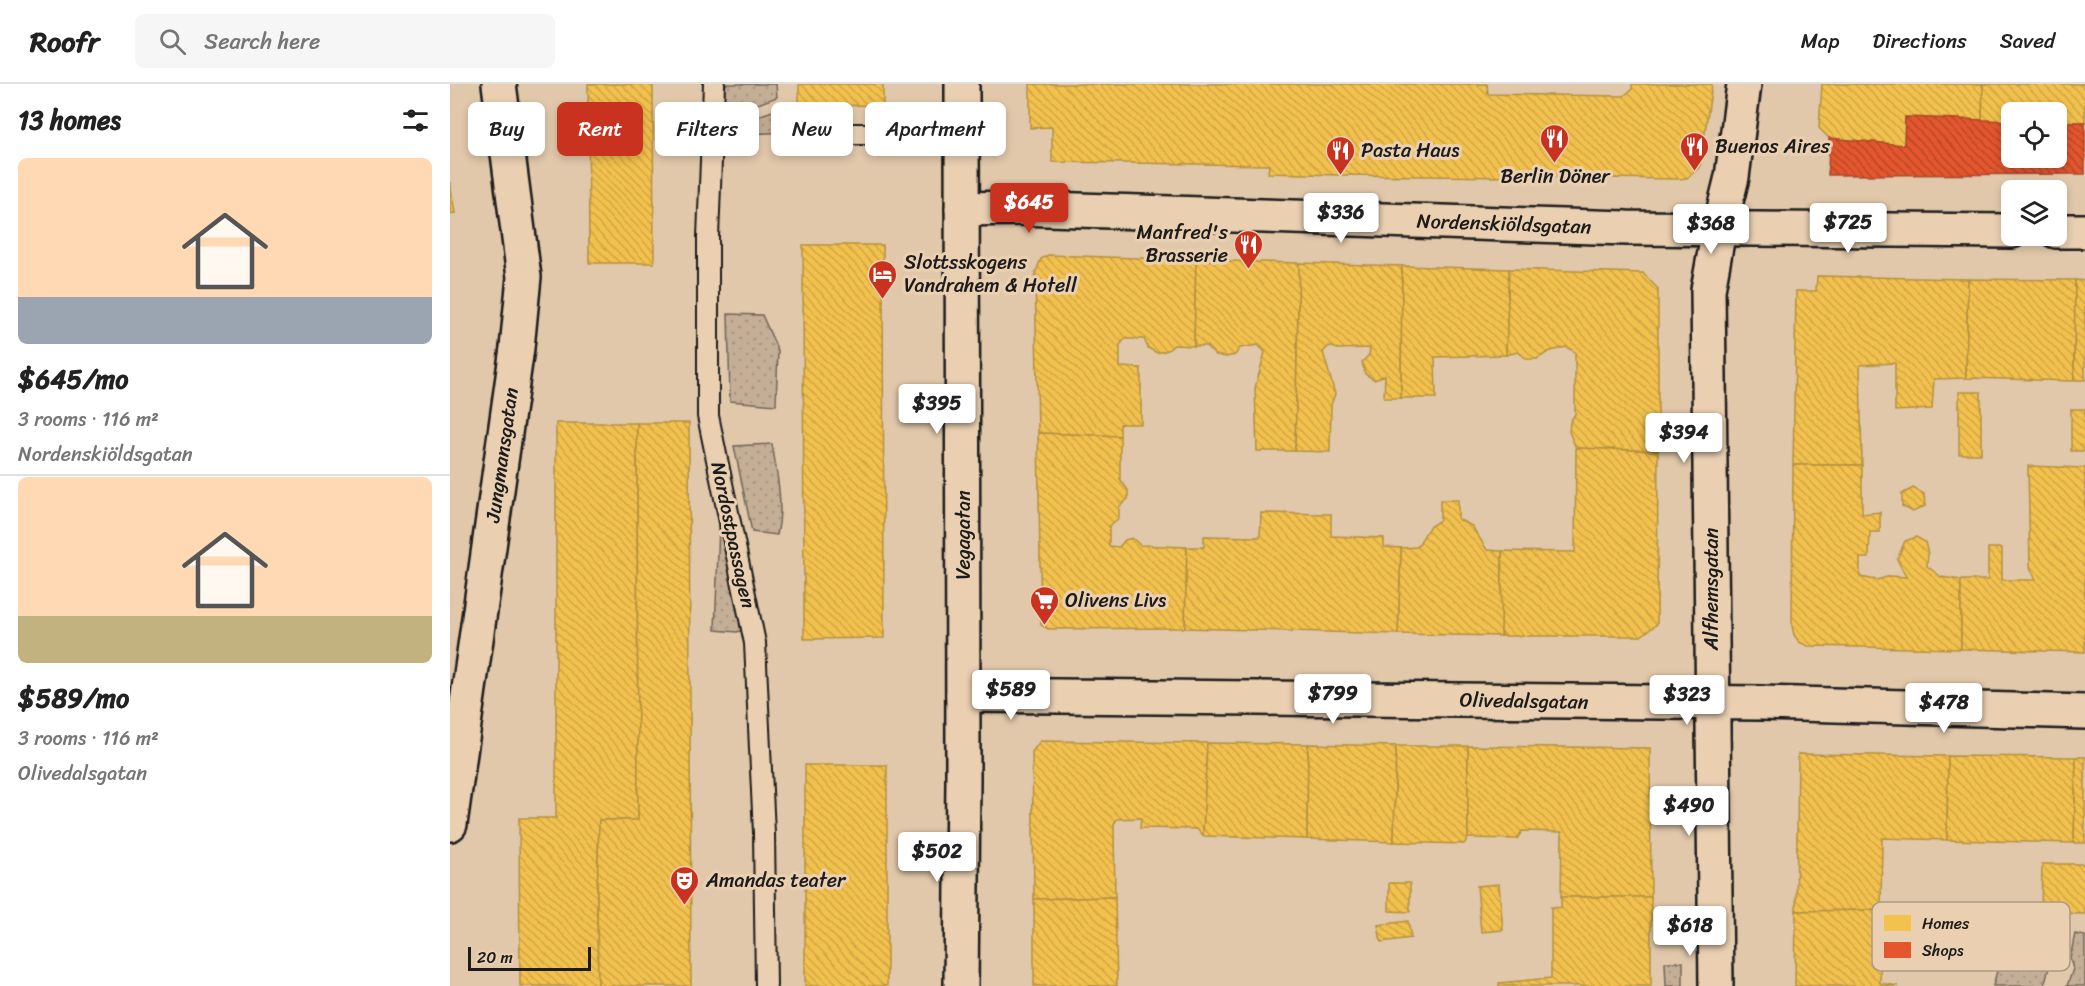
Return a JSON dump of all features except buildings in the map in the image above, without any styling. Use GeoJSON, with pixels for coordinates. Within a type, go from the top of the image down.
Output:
{"type":"FeatureCollection","features":[{"type":"Feature","properties":{"kind":"street","name":"Jungmansgatan"},"geometry":{"type":"LineString","coordinates":[[450,824],[517,348],[524,277],[499,84]]}},
{"type":"Feature","properties":{"kind":"street","name":"Vegagatan"},"geometry":{"type":"LineString","coordinates":[[962,84],[962,102]]}},
{"type":"Feature","properties":{"kind":"street","name":"Alfhemsgatan"},"geometry":{"type":"LineString","coordinates":[[1716,986],[1708,290],[1732,177],[1744,84]]}},
{"type":"Feature","properties":{"kind":"street","name":"Vegagatan"},"geometry":{"type":"LineString","coordinates":[[961,986],[962,156]]}},
{"type":"Feature","properties":{"kind":"street","name":"Nordenskiöldsgatan"},"geometry":{"type":"LineString","coordinates":[[962,209],[1017,208],[1719,230],[1795,228],[2001,231]]}},
{"type":"Feature","properties":{"kind":"street"},"geometry":{"type":"LineString","coordinates":[[2067,231],[2085,231]]}},
{"type":"Feature","properties":{"kind":"street","name":"Olivedalsgatan"},"geometry":{"type":"LineString","coordinates":[[963,696],[1712,703],[2085,712]]}},
{"type":"Feature","properties":{"kind":"lane","name":"Nordostpassagen"},"geometry":{"type":"LineString","coordinates":[[714,84],[708,237],[708,416],[755,643],[764,833],[766,986]]}},
{"type":"Feature","properties":{"kind":"shaded area"},"geometry":{"type":"Polygon","coordinates":[[[726,84],[776,84],[777,97],[759,104],[723,101],[726,84]]]}},
{"type":"Feature","properties":{"kind":"shaded area"},"geometry":{"type":"Polygon","coordinates":[[[771,112],[771,133],[759,133],[759,116],[771,112]]]}},
{"type":"Feature","properties":{"kind":"shaded area"},"geometry":{"type":"Polygon","coordinates":[[[728,314],[762,315],[778,351],[776,405],[730,401],[728,314]]]}},
{"type":"Feature","properties":{"kind":"shaded area"},"geometry":{"type":"Polygon","coordinates":[[[772,444],[780,501],[777,535],[752,532],[734,446],[772,444]]]}},
{"type":"Feature","properties":{"kind":"shaded area"},"geometry":{"type":"Polygon","coordinates":[[[719,525],[744,623],[743,630],[737,632],[715,630],[719,525]]]}},
{"type":"Feature","properties":{"kind":"shaded area"},"geometry":{"type":"Polygon","coordinates":[[[2075,934],[2085,936],[2085,986],[2067,986],[2073,969],[2070,958],[2075,934]]]}},
{"type":"Feature","properties":{"kind":"shaded area"},"geometry":{"type":"Polygon","coordinates":[[[1665,962],[1683,962],[1683,986],[1666,986],[1665,962]]]}},
{"type":"Feature","properties":{"kind":"shaded area"},"geometry":{"type":"Polygon","coordinates":[[[1997,971],[2048,971],[2044,986],[1993,986],[1997,971]]]}},
{"type":"Feature","properties":{"kind":"place","name":"Berlin Döner"},"geometry":{"type":"Point","coordinates":[1555,164]}},
{"type":"Feature","properties":{"kind":"place","name":"Buenos Aires"},"geometry":{"type":"Point","coordinates":[1694,172]}},
{"type":"Feature","properties":{"kind":"place","name":"Pasta Haus"},"geometry":{"type":"Point","coordinates":[1340,176]}},
{"type":"Feature","properties":{"kind":"place","name":"Manfred's Brasserie"},"geometry":{"type":"Point","coordinates":[1249,270]}},
{"type":"Feature","properties":{"kind":"place","name":"Slottsskogens Vandrahem & Hotell"},"geometry":{"type":"Point","coordinates":[883,300]}},
{"type":"Feature","properties":{"kind":"place","name":"Olivens Livs"},"geometry":{"type":"Point","coordinates":[1044,626]}},
{"type":"Feature","properties":{"kind":"place","name":"Amandas teater"},"geometry":{"type":"Point","coordinates":[685,906]}}]}
